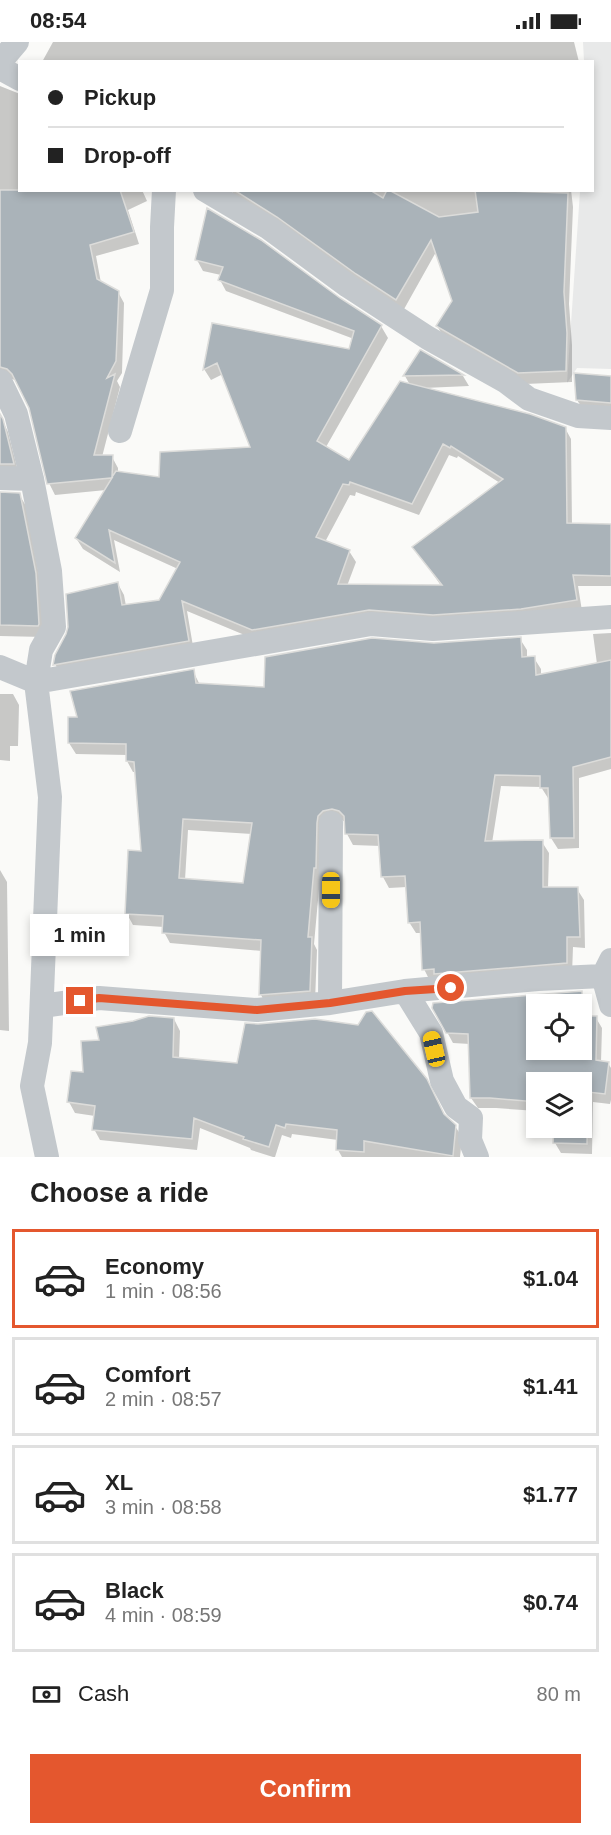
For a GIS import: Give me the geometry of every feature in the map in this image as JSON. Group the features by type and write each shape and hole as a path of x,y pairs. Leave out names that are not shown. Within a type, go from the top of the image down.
{"street":[{"path":"0,62 17,42"},
{"path":"0,68 18,78"},
{"path":"120,431 162,290 164,192"},
{"path":"208,192 269,228 348,286 428,338 506,381 529,399 578,416 611,418"},
{"path":"0,381 16,414 32,479 50,571 54,627 41,650 36,682 50,797 40,1043 32,1086 47,1157"},
{"path":"0,478 32,479"},
{"path":"0,668 36,682 371,624 433,628 611,617"},
{"path":"330,1003 331,823"},
{"path":"42,1006 99,998 257,1010 330,1003 405,991 538,979 607,968 611,1005"},
{"path":"405,991 430,1033 442,1082 456,1107 471,1118 470,1140 477,1157"}],"shaded area":[{"path":"583,42 611,42 611,369 577,368 567,383 580,192 594,192 594,60 584,60"}],"building":[{"path":"0,190 121,192 134,232 90,245 97,279 119,291 116,361 107,378 115,374 94,455 113,455 112,477 116,471 159,477 160,452 250,447 217,363 203,370 212,323 349,349 354,331 218,280 223,267 195,260 207,208 261,240 340,298 382,325 317,441 349,460 400,381 530,414 566,427 567,523 611,524 611,576 573,575 577,600 521,609 433,615 369,610 252,630 182,601 189,641 53,665 55,655 68,627 66,594 118,582 122,605 159,600 180,562 109,530 115,563 75,538 112,478 47,484 29,408 12,374 0,367","holes":["443,444 450,448 451,446 503,479 412,547 442,585 338,584 350,550 316,537 343,484 349,485 350,482 412,504"]},
{"path":"237,192 373,192 383,198 386,192 393,192 439,217 478,212 475,192 568,193 564,292 567,333 566,371 518,373 436,326 452,301 431,240 396,300"},
{"path":"421,350 464,375 403,376"},
{"path":"574,373 611,376 611,403 576,400"},
{"path":"0,414 3,419 14,464 0,464"},
{"path":"0,492 20,493 36,573 38,626 0,625"},
{"path":"521,637 522,657 535,656 536,675 611,660 611,757 573,767 574,838 550,838 548,788 540,788 540,776 495,775 485,841 543,840 543,887 578,887 580,937 567,937 567,963 434,974 434,969 422,970 420,922 408,923 405,876 381,877 378,835 345,834 344,816 332,809 323,811 318,816 317,823 316,868 314,868 308,937 312,937 310,991 259,995 261,940 162,933 163,916 125,914 128,850 141,851 134,762 126,761 126,744 68,743 68,717 77,717 70,691 194,669 196,683 264,687 265,657 372,638 434,643","holes":["183,819 252,823 243,883 179,878"]},
{"path":"582,991 582,994 545,994"},
{"path":"526,996 526,1060 592,1060 592,1016 597,1016 596,1060 609,1062 605,1094 592,1092 592,1072 526,1072 526,1101 470,1098 468,1034 446,1033 432,1008 433,1003"},
{"path":"372,1011 427,1079 444,1114 456,1125 453,1156 364,1141 364,1152 336,1150 337,1130 286,1124 285,1128 276,1125 269,1147 243,1139 244,1137 194,1118 192,1139 92,1130 95,1106 67,1102 71,1071 83,1072 81,1041 99,1040 96,1027 149,1016 174,1018 173,1057 237,1063 245,1023 315,1019 358,1025 366,1012"},
{"path":"553,1138 587,1138 587,1144 553,1143"}],"route":[{"path":"80,1001 99,998 257,1010 330,1003 405,991 451,988"}]}
